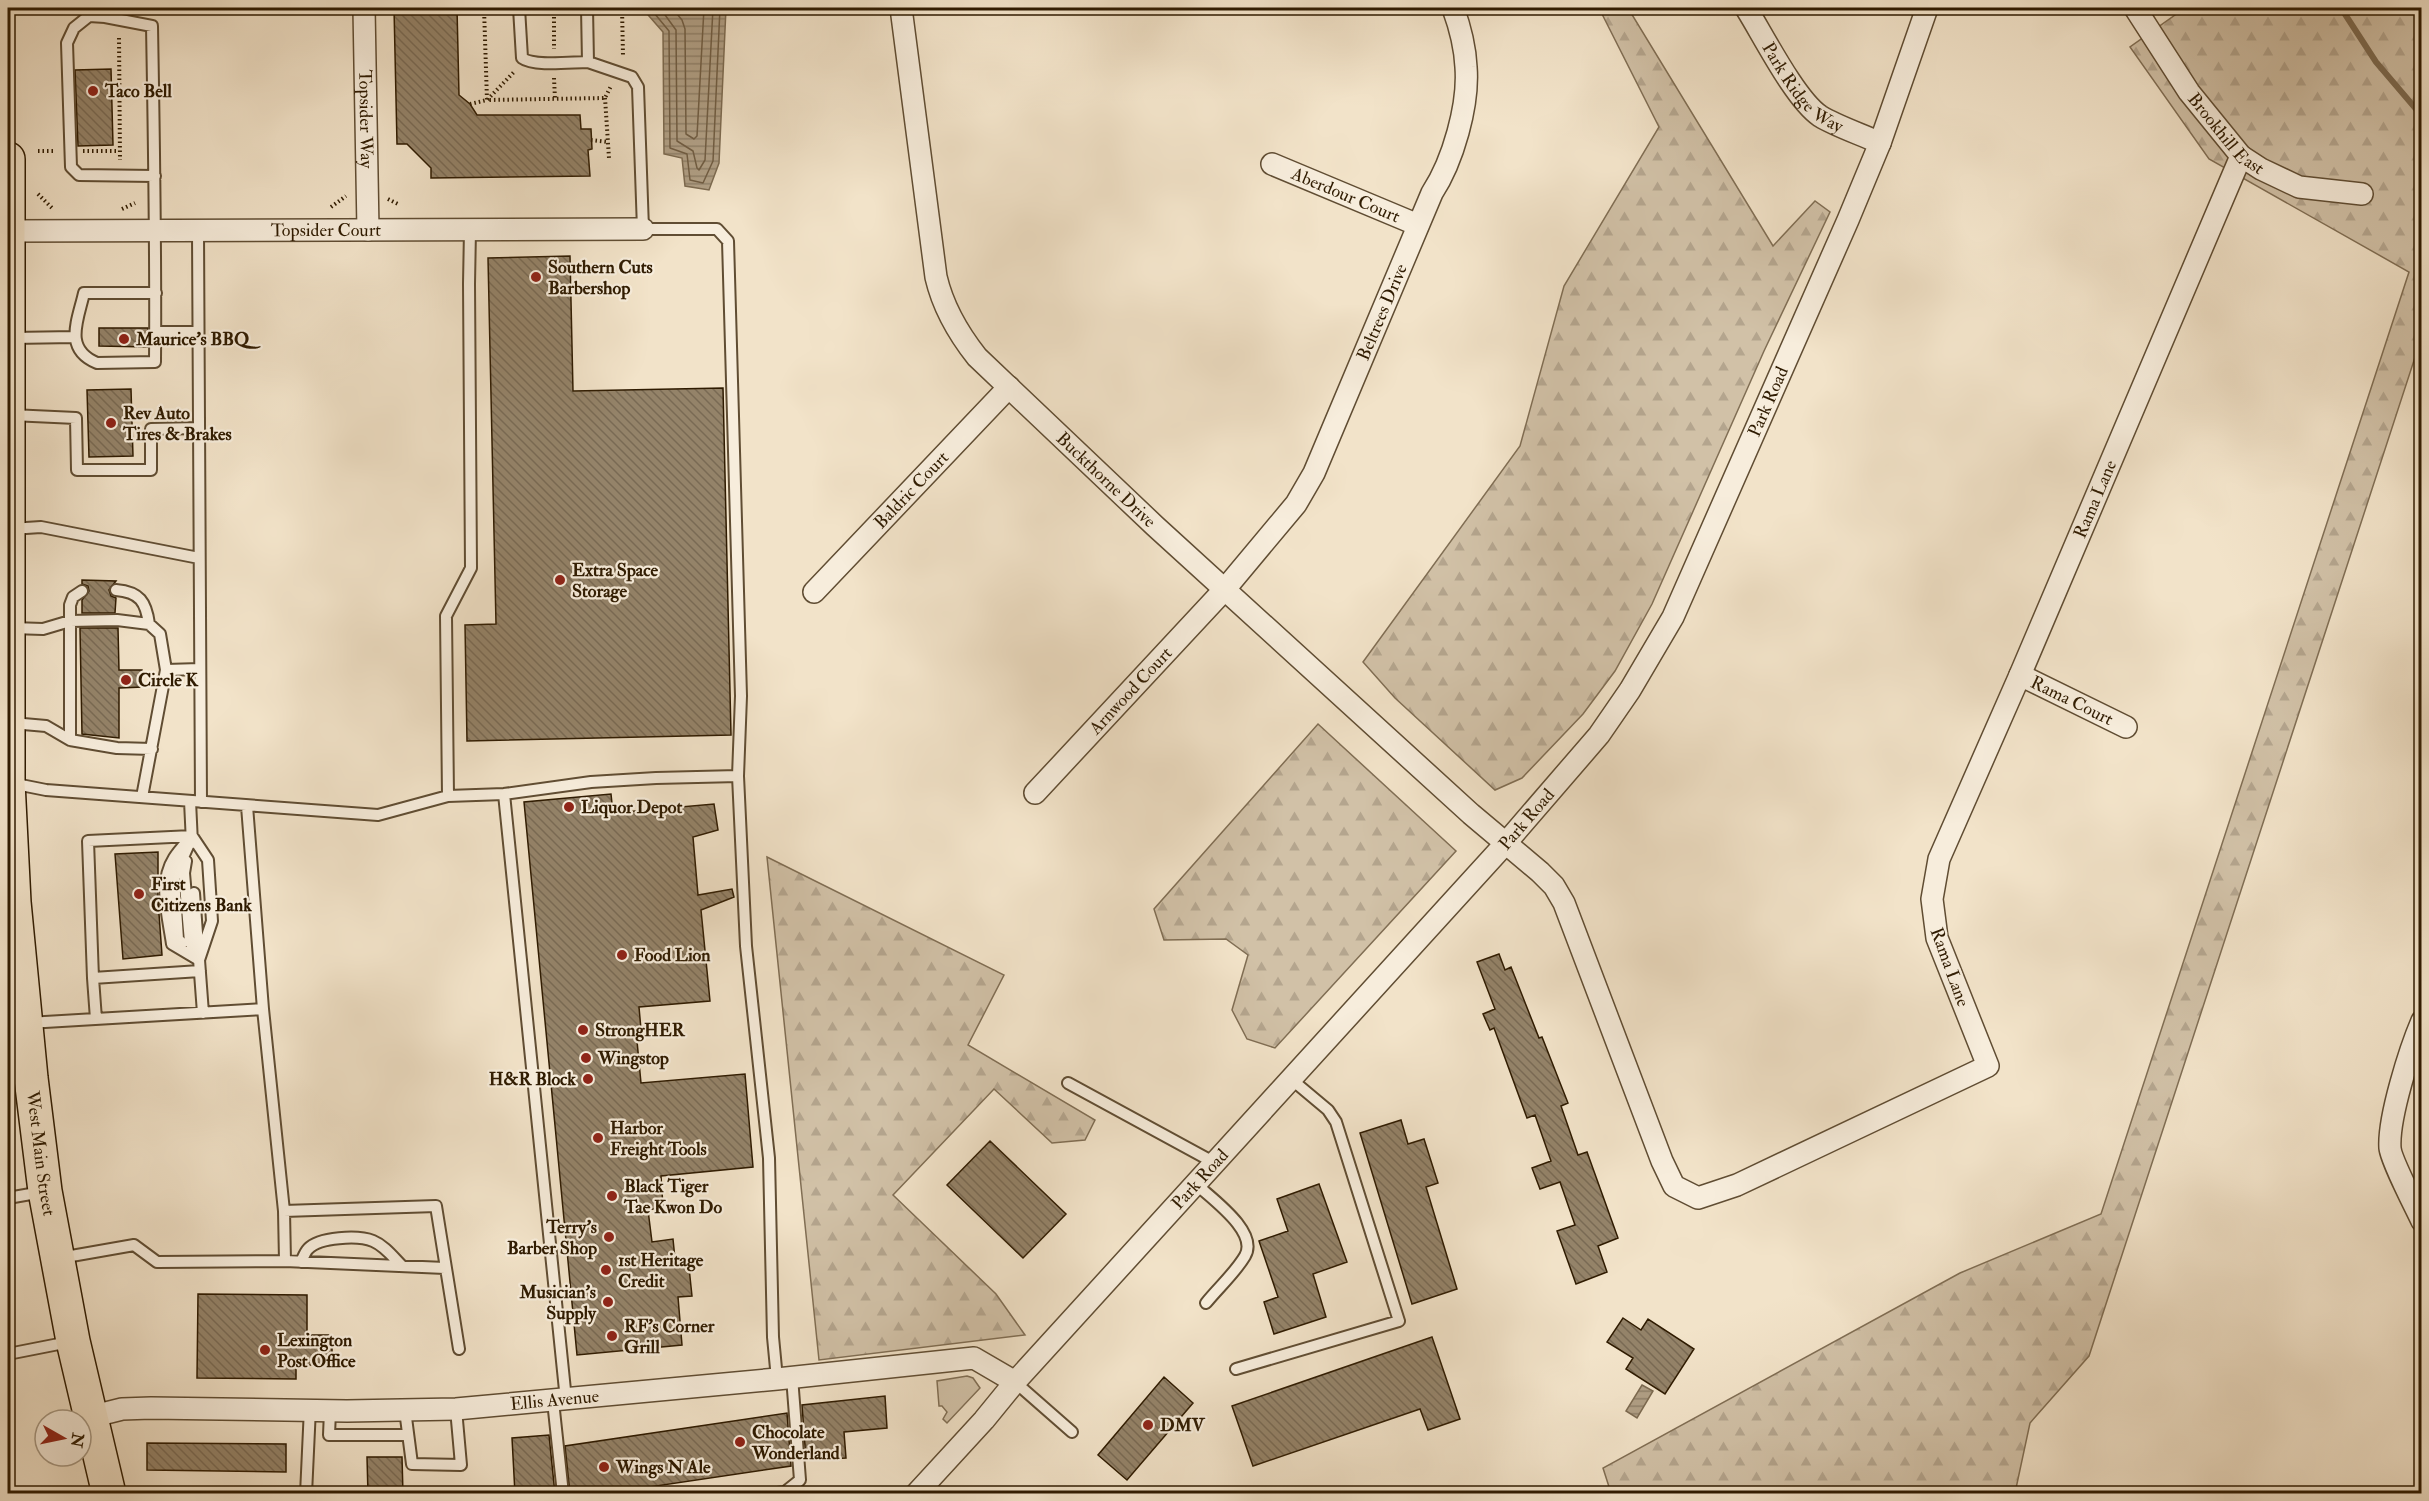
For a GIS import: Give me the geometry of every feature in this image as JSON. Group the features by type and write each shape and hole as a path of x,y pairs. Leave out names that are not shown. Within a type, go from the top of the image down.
{"main road":[{"name":"West Main Street","path":"8,159 8,782 14,902 16,1021 56,1258 88,1408"},
{"name":"West Main Street","path":"93,1428 109,1494"}],"street":[{"name":"Topsider Way","path":"364,8 368,230"},
{"name":"Buckthorne Drive","path":"901,8 936,277 941,297 963,339 977,357 1155,526 1505,844"},
{"name":"Beltrees Drive","path":"1225,589 1296,504 1314,473 1418,225 1432,193 1443,176 1464,103 1467,68 1462,34 1453,8"},
{"name":"Park Ridge Way","path":"1746,8 1794,88 1806,102 1820,115 1880,143"},
{"name":"Park Road","path":"916,1494 984,1420 1015,1382 1505,844 1599,735 1673,617 1880,143 1927,8"},
{"name":"Brookhill East","path":"2135,8 2189,92 2241,156 2261,169 2299,187 2362,194"},
{"name":"Rama Lane","path":"1505,844 1547,879 1564,903 1662,1161 1674,1186 1698,1198 1737,1185 1988,1066 1936,938 1932,899 1939,859 2241,156"},
{"name":"Aberdour Court","path":"1272,164 1418,225"},
{"name":"Topsider Court","path":"8,231 643,229"},
{"name":"Baldric Court","path":"814,592 1009,387"},
{"name":"Arnwood Court","path":"1035,793 1225,589"},
{"name":"Rama Court","path":"2020,675 2126,727"},
{"path":"2421,1021 2412,1044 2395,1112 2390,1149 2421,1221"},
{"name":"Ellis Avenue","path":"93,1415 122,1409 151,1408 456,1409 974,1358 1015,1382"}],"lane":[{"path":"519,8 520,49 524,59 536,62 588,62 632,77 638,87 643,229 717,229 728,241 741,696 738,776 746,946 769,1158 773,1337 784,1378 800,1480 785,1492 770,1494"},
{"path":"588,8 588,62"},
{"path":"155,176 97,177 79,175 71,167 68,54 70,34 81,21 89,16 105,16 152,26 155,176 156,232 156,293 156,332 155,362 97,363 89,359 77,347 75,337 84,293 156,293"},
{"path":"448,796 446,616 471,568 470,230"},
{"path":"192,870 200,669 198,232"},
{"path":"156,332 198,332"},
{"path":"9,338 75,337"},
{"path":"8,415 76,418 77,470 151,470 151,429 199,428"},
{"path":"8,529 41,527 200,558"},
{"path":"116,590 128,591 139,597 147,611 149,624"},
{"path":"70,740 70,606 73,597 82,591"},
{"path":"9,628 43,629 70,621 117,620 149,624 160,634 166,670 142,797"},
{"path":"166,670 200,669"},
{"path":"9,723 46,726 70,740 117,748 152,749"},
{"path":"8,782 46,790 378,815 448,796 504,794 591,782 738,776"},
{"path":"504,794 560,1400 563,1494"},
{"path":"247,806 263,1009 284,1211 285,1261"},
{"path":"96,1019 88,841 192,836"},
{"path":"192,836 184,873 190,942 200,960"},
{"path":"192,836 208,860 212,910 212,921 200,960"},
{"path":"192,836 174,857 165,879 166,906 172,944 200,960"},
{"path":"194,893 203,1012"},
{"path":"93,978 200,971"},
{"path":"16,1021 96,1019 263,1009"},
{"path":"1236,1369 1399,1321 1336,1122 1328,1110 1291,1079"},
{"path":"1068,1083 1215,1163"},
{"path":"1196,1184 1239,1225 1248,1239 1246,1255 1206,1303"},
{"path":"8,1198 45,1191"},
{"path":"284,1211 436,1206 459,1349"},
{"path":"301,1262 308,1249 320,1241 351,1239 370,1240 383,1247 402,1266"},
{"path":"56,1258 134,1245 156,1262 285,1261 445,1268"},
{"path":"8,1354 73,1341"},
{"path":"1015,1382 1072,1432"},
{"path":"405,1410 412,1464 461,1464 456,1409"},
{"path":"316,1410 329,1435 407,1435"},
{"path":"306,1494 316,1410"}],"path":[{"path":"483,8 487,100"},
{"path":"554,8 554,54"},
{"path":"622,8 622,56"},
{"path":"119,38 120,161"},
{"path":"487,100 515,71"},
{"path":"554,77 555,99"},
{"path":"609,158 605,98 612,83"},
{"path":"470,104 487,100 605,98"},
{"path":"112,112 119,112"},
{"path":"591,140 608,142"}],"green space":[{"path":"1599,8 1628,8 1773,246 1815,201 1830,212 1764,351 1652,604 1615,671 1583,714 1522,778 1495,790 1395,698 1363,662 1520,446 1564,286 1659,127"},
{"path":"2185,8 2421,8 2421,339 2089,1356 2030,1423 2015,1493 1611,1493 1603,1468 1960,1273 2101,1214 2409,272 2209,159 2130,47"},
{"path":"1318,724 1456,851 1275,1048 1247,1039 1232,1010 1248,955 1226,939 1164,940 1154,909"},
{"path":"767,857 1004,975 968,1045 1095,1120 1085,1140 1052,1143 994,1089 893,1195 996,1294 1025,1335 819,1360"},
{"path":"967,1376 973,1378 980,1388 947,1423 943,1419 947,1412 939,1406 937,1381"}],"water":[{"path":"642,8 726,8 719,163 709,190 685,186 682,158 664,154 663,32"},
{"path":"1642,1385 1653,1391 1637,1418 1626,1411"}],"building":[{"path":"394,8 457,8 459,95 470,104 477,115 580,115 581,129 591,129 592,149 588,150 590,176 431,178 431,168 407,144 397,144"},
{"name":"Taco Bell","path":"111,69 113,145 78,146 75,70"},
{"path":"570,256 573,391 723,388 731,735 467,741 465,625 496,624 488,258"},
{"path":"99,328 148,328 148,347 99,346"},
{"path":"131,389 133,456 89,457 87,390"},
{"path":"82,580 116,581 109,590 111,596 116,598 115,613 82,613 82,600 89,591 88,586 82,584"},
{"path":"80,628 118,628 119,670 142,670 143,687 119,688 119,738 82,734"},
{"path":"611,794 613,813 714,804 718,830 693,837 698,895 732,889 734,897 701,910 710,1001 639,1007 642,1041 637,1041 641,1083 745,1074 753,1167 661,1176 663,1207 648,1210 652,1242 673,1239 675,1259 688,1258 692,1296 678,1297 682,1345 577,1355 524,802"},
{"name":"First Citizens Bank","path":"158,852 158,900 162,955 123,959 115,854"},
{"path":"1499,954 1505,970 1511,967 1539,1038 1542,1037 1568,1103 1561,1106 1578,1155 1587,1152 1618,1238 1598,1246 1607,1272 1576,1284 1557,1231 1575,1225 1560,1182 1540,1189 1532,1168 1551,1161 1535,1115 1527,1118 1494,1028 1490,1030 1483,1014 1495,1009 1477,962"},
{"path":"1401,1120 1408,1144 1424,1139 1438,1183 1426,1187 1457,1289 1412,1304 1360,1133"},
{"path":"990,1141 1066,1214 1023,1258 947,1185"},
{"path":"1319,1184 1347,1262 1313,1274 1326,1317 1274,1334 1264,1302 1278,1297 1259,1241 1288,1231 1277,1199"},
{"name":"Lexington Post Office","path":"198,1294 307,1295 307,1335 332,1335 332,1365 296,1365 296,1379 197,1378"},
{"path":"1623,1318 1641,1330 1648,1319 1694,1349 1665,1394 1626,1369 1633,1358 1607,1342"},
{"path":"1432,1337 1460,1419 1428,1430 1420,1409 1253,1466 1232,1406"},
{"path":"1164,1377 1193,1403 1127,1480 1098,1455"},
{"path":"885,1396 887,1428 844,1432 846,1458 806,1460 802,1405"},
{"path":"787,1413 791,1466 642,1488 643,1492 632,1494 570,1494 565,1446"},
{"path":"549,1435 555,1494 515,1494 512,1438"},
{"path":"147,1443 286,1444 286,1472 147,1470"},
{"path":"367,1457 402,1457 403,1494 368,1494"}],"waterway":[{"path":"2341,8 2376,62 2422,116"}],"place":[{"name":"Taco Bell","path":"93,91"},
{"name":"Southern Cuts Barbershop","path":"536,277"},
{"name":"Maurice's BBQ","path":"124,339"},
{"name":"Rev Auto Tires & Brakes","path":"111,423"},
{"name":"Extra Space Storage","path":"560,580"},
{"name":"Circle K","path":"126,680"},
{"name":"Liquor Depot","path":"569,807"},
{"name":"First Citizens Bank","path":"139,894"},
{"name":"Food Lion","path":"622,955"},
{"name":"StrongHER","path":"583,1030"},
{"name":"Wingstop","path":"586,1058"},
{"name":"H&R Block","path":"588,1079"},
{"name":"Harbor Freight Tools","path":"598,1138"},
{"name":"Black Tiger Tae Kwon Do","path":"612,1196"},
{"name":"Terry's Barber Shop","path":"609,1237"},
{"name":"1st Heritage Credit","path":"606,1270"},
{"name":"Musician's Supply","path":"608,1302"},
{"name":"RF's Corner Grill","path":"612,1336"},
{"name":"Lexington Post Office","path":"265,1350"},
{"name":"DMV","path":"1148,1425"},
{"name":"Chocolate Wonderland","path":"740,1442"},
{"name":"Wings N Ale","path":"604,1467"}]}
